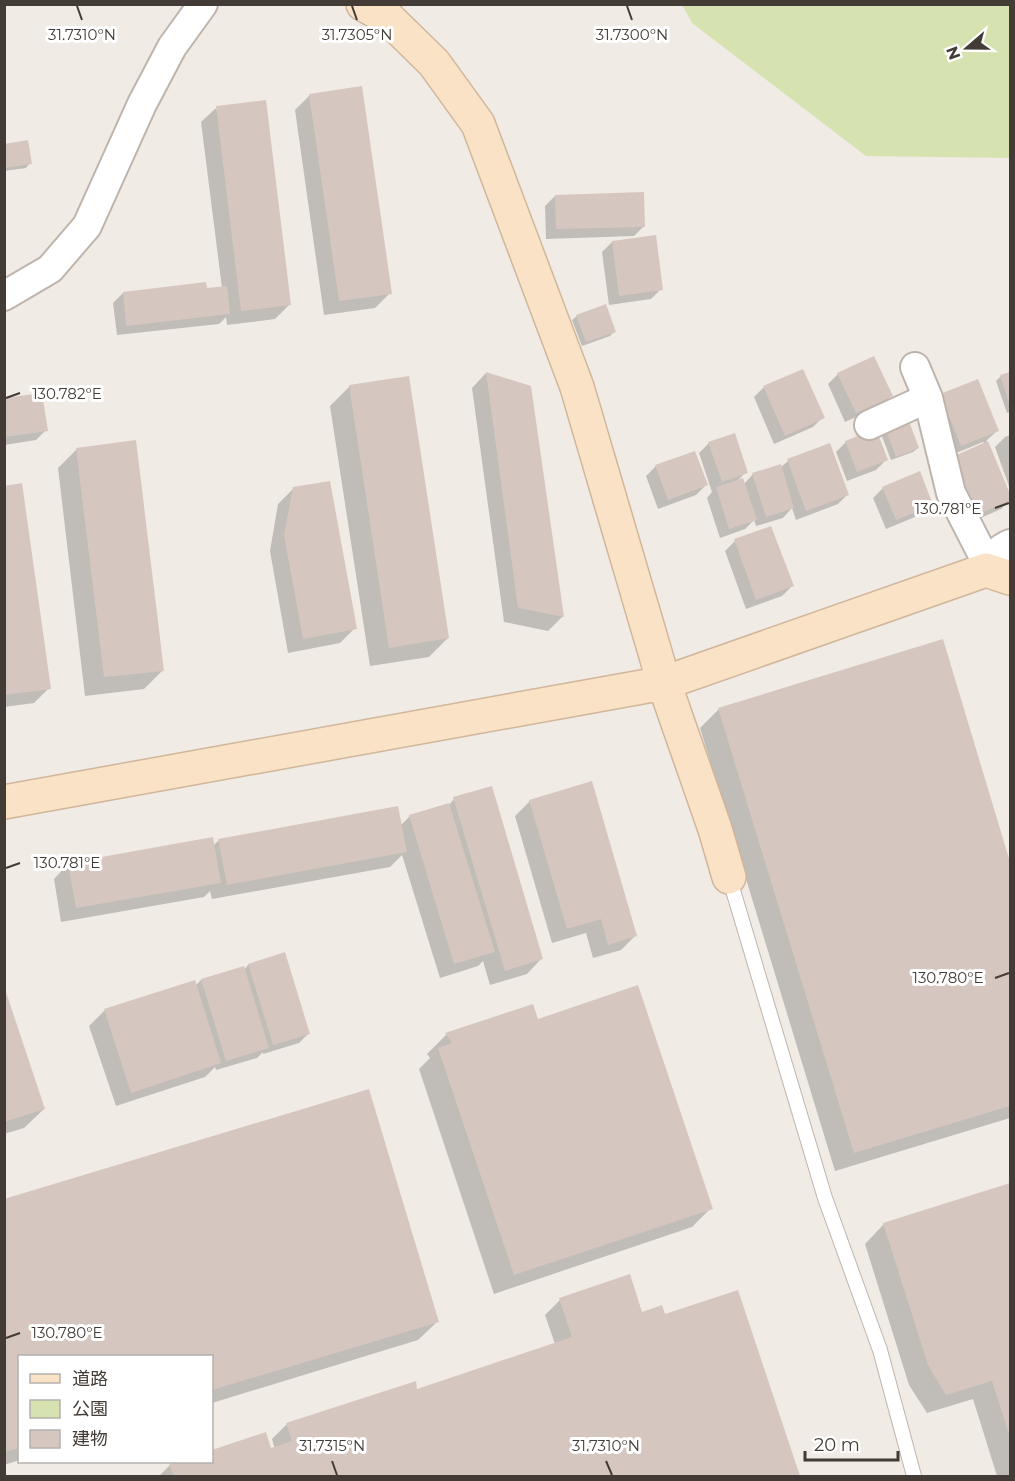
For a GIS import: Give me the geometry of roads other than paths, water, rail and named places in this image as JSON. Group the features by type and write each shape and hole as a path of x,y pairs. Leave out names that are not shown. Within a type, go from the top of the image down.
{"street":[{"path":"4,296 50,269 87,226 147,94 172,47 203,4"},
{"path":"363,4 387,18 434,63 478,124 577,387 664,683 729,877"},
{"path":"915,367 928,398 951,493 994,570"},
{"path":"869,426 928,398"},
{"path":"4,802 664,683 994,570 1003,547 1011,544"}],"lane":[{"path":"729,877 825,1198 880,1350 914,1476"}]}
